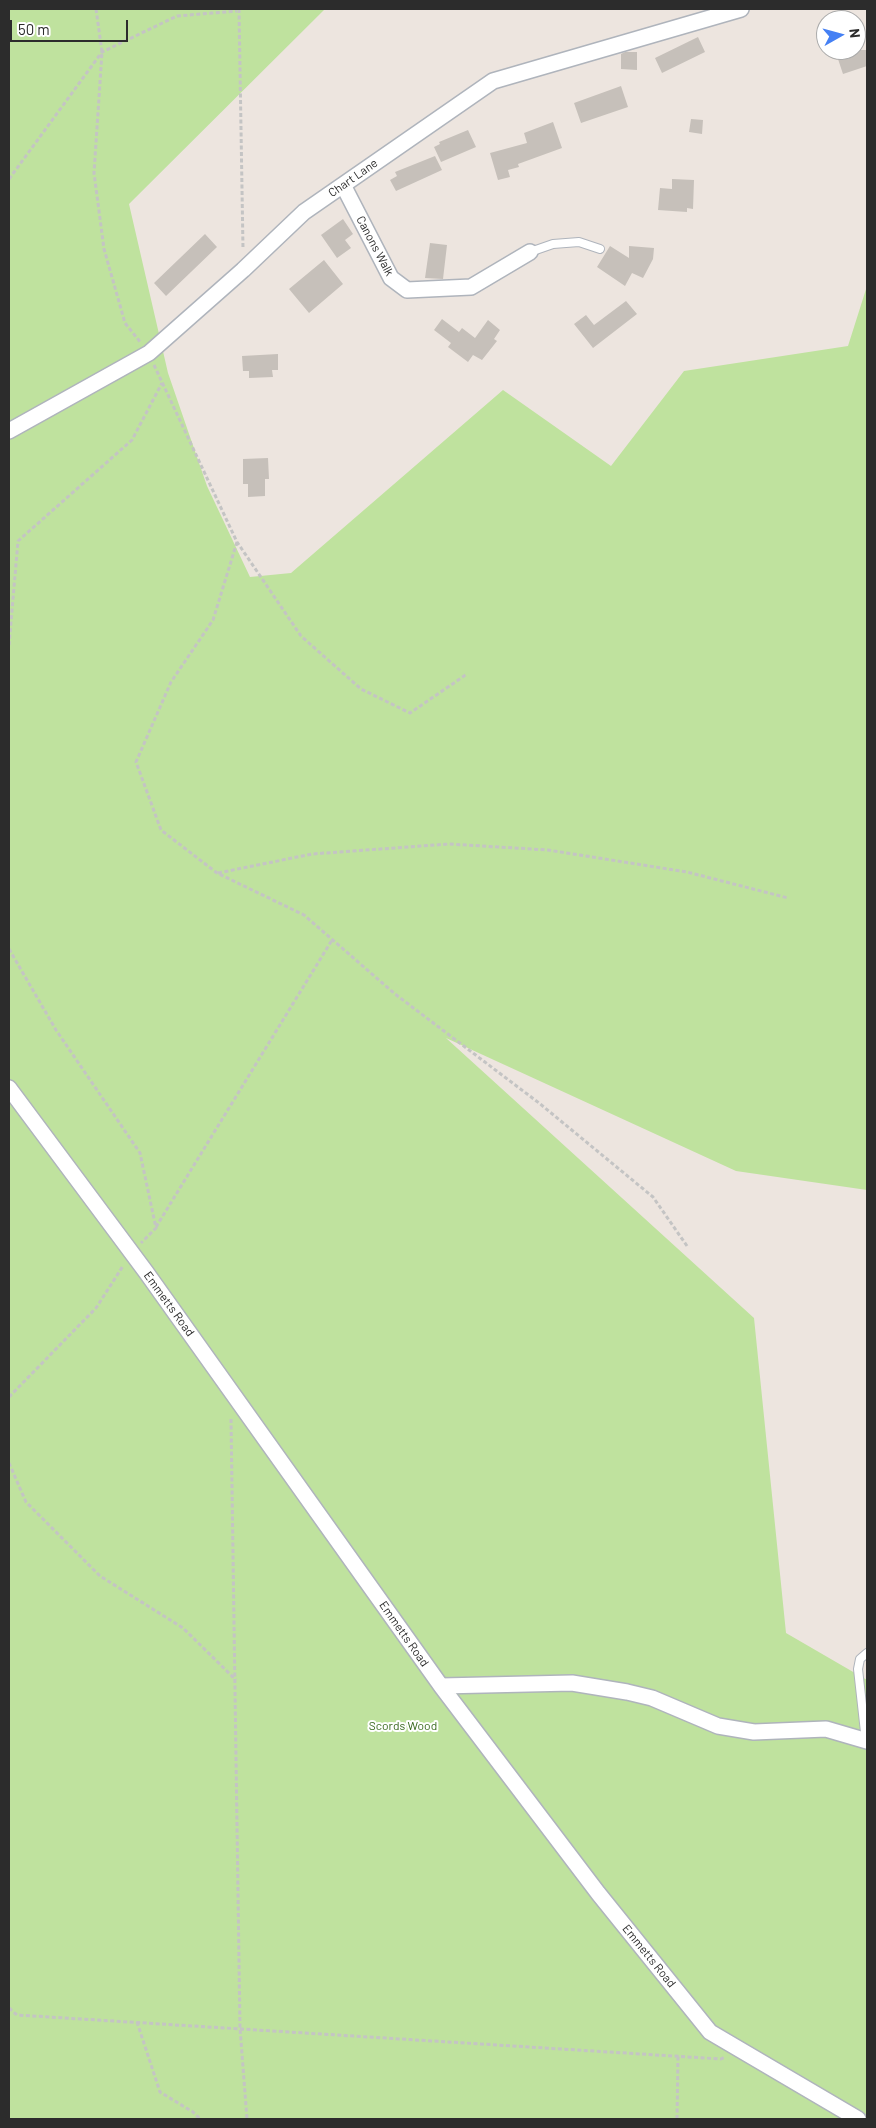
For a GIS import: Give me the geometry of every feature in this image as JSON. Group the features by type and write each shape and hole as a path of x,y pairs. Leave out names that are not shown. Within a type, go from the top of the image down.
{"street":[{"name":"Chart Lane","path":"9,431 149,353 243,270 304,212 493,81 741,9"},
{"name":"Canons Walk","path":"343,185 391,278 407,290 470,287 530,252"},
{"name":"Emmetts Road","path":"9,1088 132,1253 442,1686 598,1893 710,2032 858,2119"},
{"path":"442,1686 572,1683 652,1698 718,1726 754,1732 826,1728 867,1741"}],"lane":[{"path":"530,252 553,244 579,242 600,249"},
{"path":"867,1653 860,1659 858,1669 867,1741"}],"path":[{"path":"96,9 102,52 94,173 104,249 125,323 149,353"},
{"path":"9,178 102,52 178,16 238,10 243,270"},
{"path":"9,645 18,541 132,440 162,383 237,542 301,636 361,689 410,713 467,674"},
{"path":"237,542 213,620 171,682 136,762 161,830 217,873 304,915 395,994 538,1103 653,1197 687,1246"},
{"path":"217,873 312,854 449,844 548,850 687,872 788,898"},
{"path":"9,1396 96,1308 132,1253 156,1228 332,940"},
{"path":"9,949 56,1030 140,1153 156,1228"},
{"path":"231,1417 240,2028 248,2119"},
{"path":"9,1463 26,1502 100,1576 183,1628 236,1680"},
{"path":"9,2008 17,2015 721,2059 743,2051"},
{"path":"137,2022 160,2092 194,2112 200,2119"},
{"path":"677,2119 678,2056"}],"green space":[{"name":"Scords Wood","path":"9,9 325,9 129,204 168,373 207,486 250,577 291,573 503,390 611,466 684,371 848,346 867,286 867,1190 736,1171 446,1038 754,1318 786,1633 867,1680 867,2119 9,2119"}],"building":[{"path":"698,37 705,52 662,73 655,58"},
{"path":"867,50 867,66 843,74 838,60 866,60"},
{"path":"637,52 637,70 621,69 621,54"},
{"path":"621,86 628,107 581,123 574,103"},
{"path":"691,119 703,120 702,134 689,132"},
{"path":"553,122 562,148 518,164 519,167 508,170 510,177 498,180 490,153 527,143 524,133"},
{"path":"468,130 476,147 441,162 434,147 440,144 439,142"},
{"path":"435,156 442,170 396,191 390,180 397,176 395,172"},
{"path":"672,179 694,180 693,209 687,208 687,212 658,210 660,188 672,189"},
{"path":"343,219 353,234 345,240 351,248 337,258 321,235"},
{"path":"205,234 217,247 166,296 154,283"},
{"path":"430,243 447,245 443,279 425,278"},
{"path":"610,246 629,258 629,246 654,248 653,259 643,278 632,273 625,286 597,267"},
{"path":"324,260 343,284 309,313 289,289"},
{"path":"626,301 637,314 593,348 574,324 586,315 594,325"},
{"path":"442,319 459,332 462,328 475,338 488,320 500,330 494,339 497,341 482,360 473,355 468,362 448,347 451,343 434,330"},
{"path":"278,354 278,370 272,370 273,377 249,378 249,371 243,371 242,356"},
{"path":"268,458 269,479 265,479 265,496 248,497 248,484 243,484 243,459"}]}
